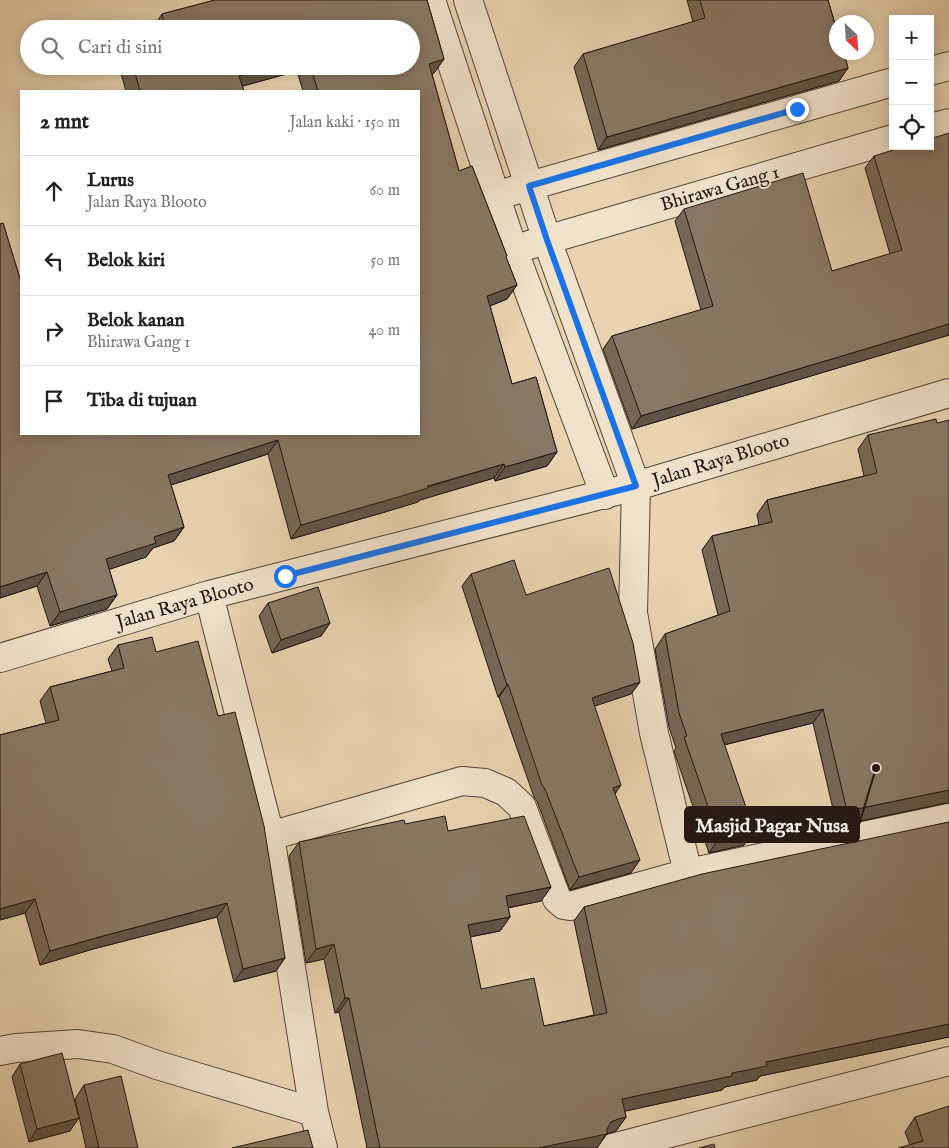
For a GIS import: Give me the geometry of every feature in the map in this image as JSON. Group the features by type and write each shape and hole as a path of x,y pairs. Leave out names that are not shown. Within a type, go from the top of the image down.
{"street":[{"path":"431,0 513,249 605,495"},
{"path":"468,0 547,240 636,486 633,613 654,733 688,873"},
{"path":"934,70 949,66"},
{"path":"495,196 889,83"},
{"path":"934,127 949,122"},
{"name":"Bhirawa Gang 1","path":"513,249 889,140"},
{"name":"Jalan Raya Blooto","path":"0,658 210,595 605,495 949,393"},
{"path":"210,595 270,836 314,1112 323,1148"},
{"path":"270,836 462,781 485,783 506,792 522,808 557,899 564,905 570,906 688,873 949,818"},
{"path":"0,1051 16,1048 78,1044 113,1049 157,1065 314,1112"},
{"path":"612,1148 949,1061"}],"building":[{"path":"215,0 427,0 444,59 429,64 459,171 472,166 517,285 487,296 512,384 536,377 557,452 505,467 504,464 301,525 278,440 168,475 184,527 154,537 156,543 106,559 117,595 60,612 47,572 0,587 0,224 3,223 20,279 20,435 420,435 420,90 318,90 313,75 420,75 420,20 164,20 162,14"},
{"path":"700,0 828,0 832,15 829,15 829,60 846,60 848,68 607,137 583,54 705,18"},
{"path":"136,75 242,75 239,76 244,90 140,90"},
{"path":"949,133 949,324 641,416 612,336 713,306 684,209 803,173 832,271 902,250 874,156 893,150 934,150 934,138"},
{"path":"936,419 937,423 949,420 949,790 847,811 823,709 721,734 754,831 719,838 684,737 687,736 679,713 665,634 730,611 712,536 772,522 767,500 877,473 868,435"},
{"path":"514,560 526,595 609,568 633,643 640,682 592,698 621,785 613,788 640,860 579,877 542,785 471,574"},
{"path":"318,587 330,623 281,640 268,603"},
{"path":"152,637 156,652 198,641 218,716 235,712 264,826 285,958 243,969 227,903 50,951 35,899 0,909 0,735 59,720 50,687 124,668 118,645"},
{"path":"445,816 448,831 524,816 551,887 506,896 510,917 468,925 481,989 534,978 544,1026 607,1013 584,907 702,874 949,822 949,1024 766,1062 767,1066 732,1073 732,1076 622,1099 626,1117 611,1122 607,1129 607,1134 538,1148 380,1148 349,998 345,998 334,944 316,949 299,842 404,820 405,824"},
{"path":"62,1053 79,1118 37,1129 20,1064"},
{"path":"121,1076 138,1148 99,1148 84,1085"},
{"path":"949,1106 949,1148 898,1148 923,1141 915,1117"},
{"path":"308,1130 313,1148 232,1148"},
{"path":"714,1144 715,1148 699,1148"}],"place":[{"name":"Masjid Pagar Nusa","path":"876,768"}],"route":[{"path":"285,576 636,486 529,186 797,109"}]}
